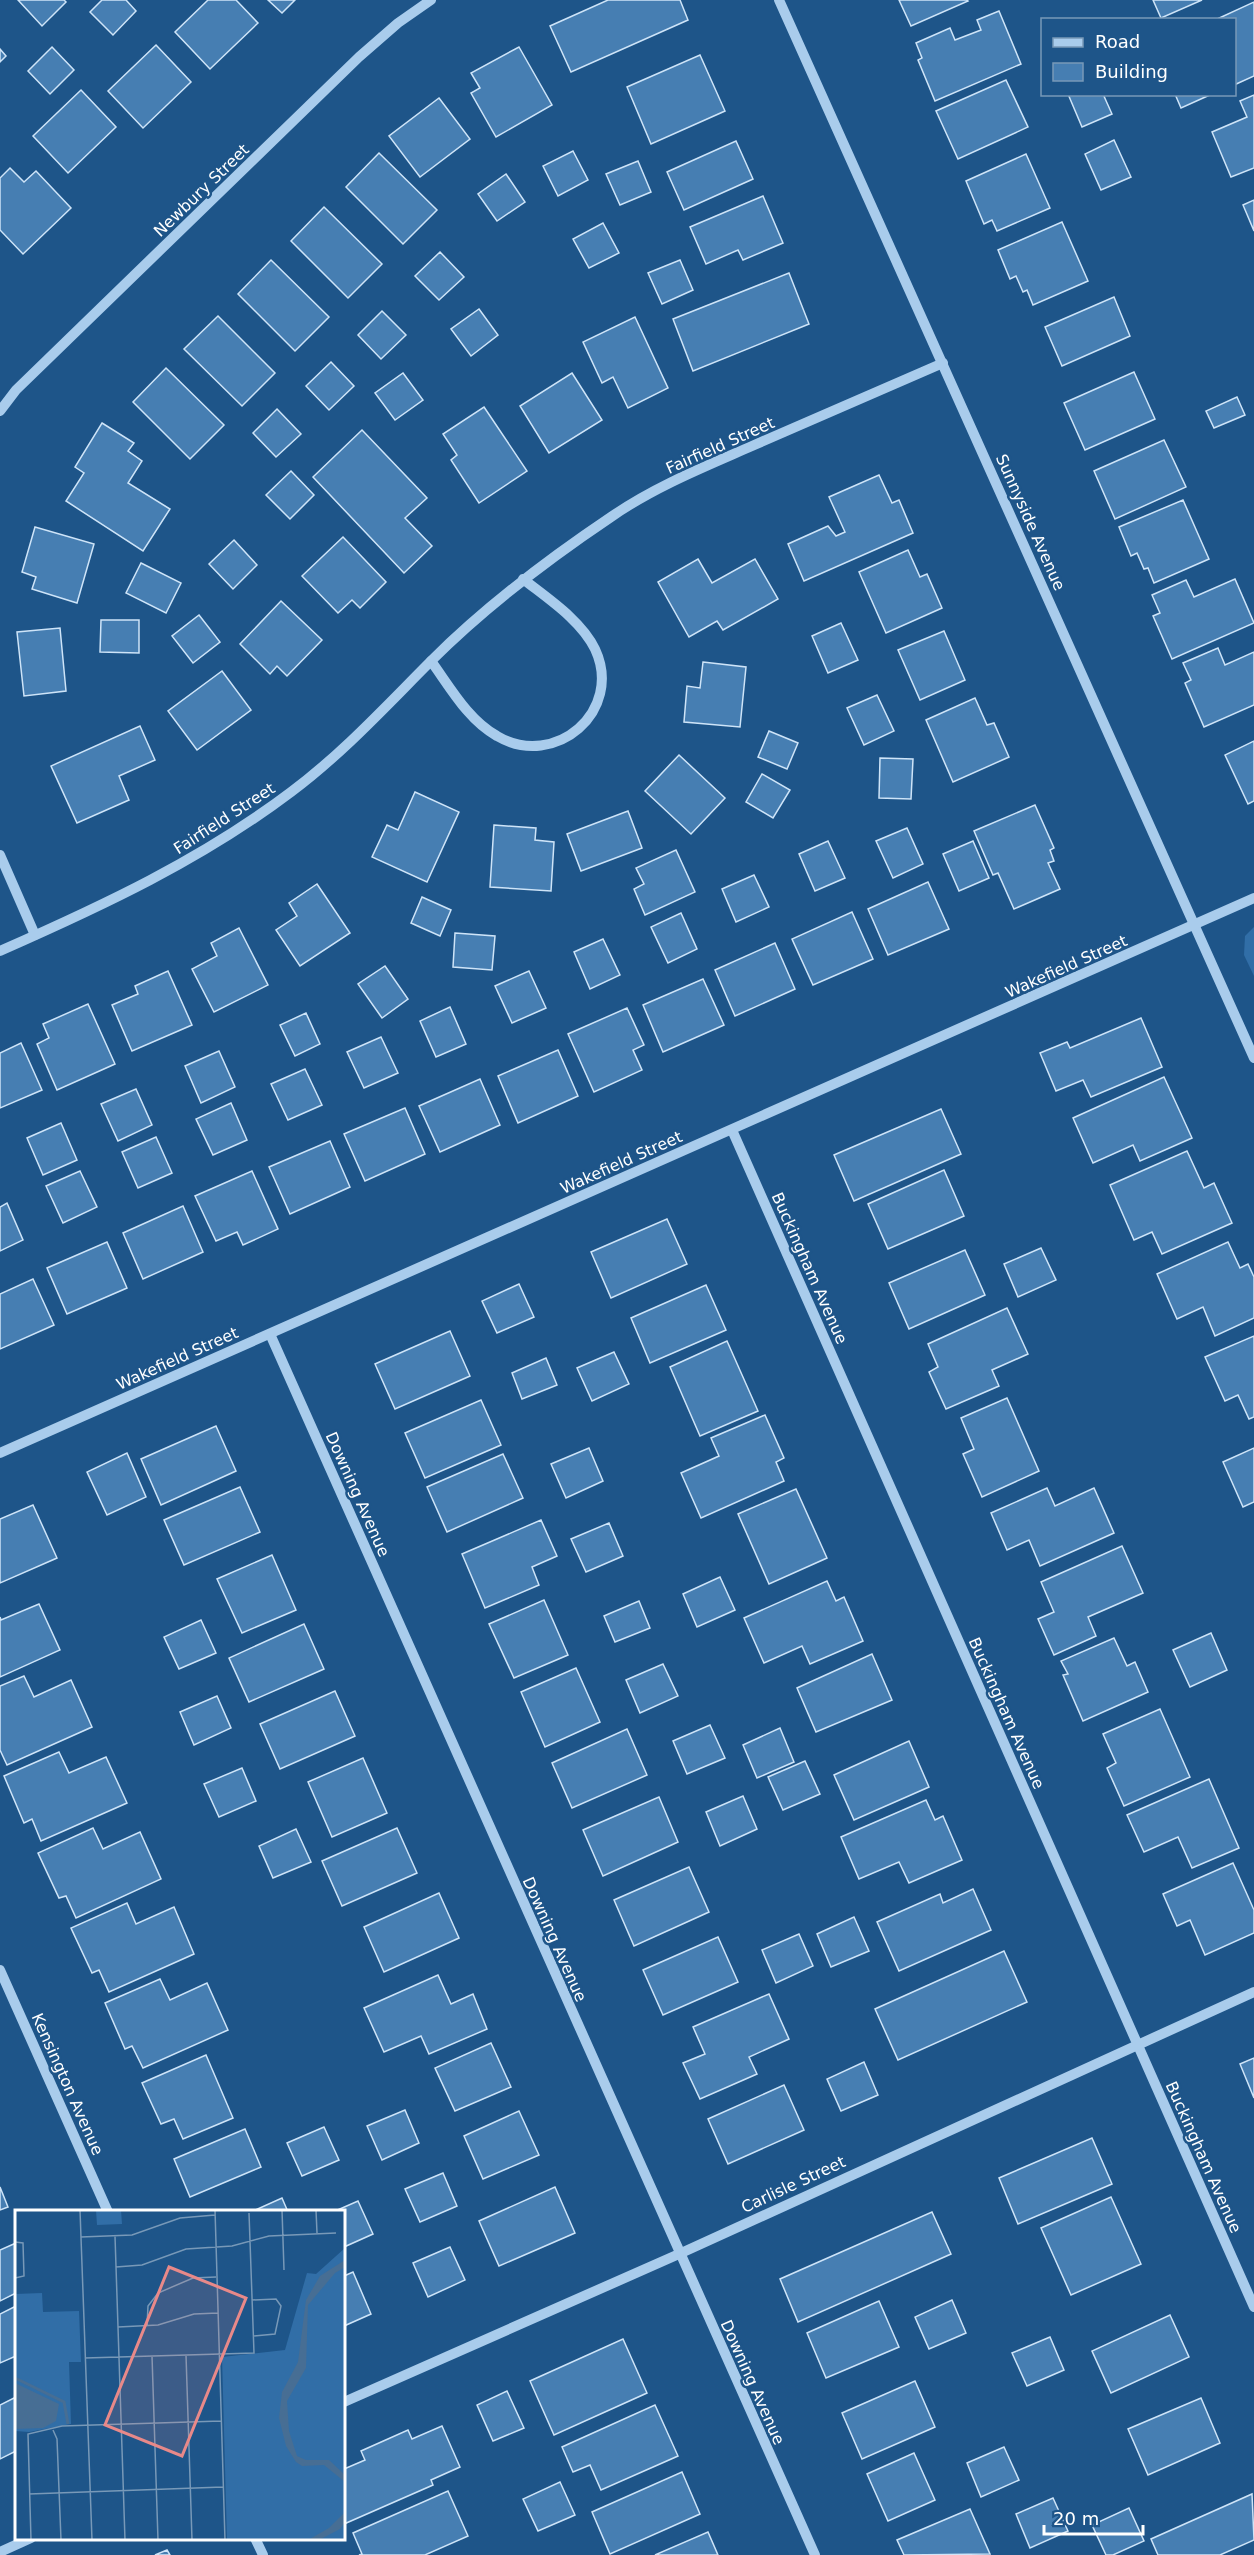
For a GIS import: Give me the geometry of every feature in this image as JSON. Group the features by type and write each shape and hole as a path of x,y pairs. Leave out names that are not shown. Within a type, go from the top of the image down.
{"street":[{"name":"Newbury Street","path":"0,411 16,390 359,57 398,23 431,0"},
{"name":"Sunnyside Avenue","path":"778,0 1196,924 1254,1058"},
{"name":"Fairfield Street","path":"0,951 131,892 178,866 284,797 394,701 431,661 523,579 614,514 671,482 943,363"},
{"path":"431,661 459,701 477,720 496,736 523,747 544,746 567,737 587,723 599,696 603,673 594,647 554,604 523,579"},
{"path":"0,855 35,936"},
{"name":"Wakefield Street","path":"0,1453 1254,898"},
{"name":"Buckingham Avenue","path":"732,1130 1254,2307"},
{"name":"Downing Avenue","path":"270,1334 815,2555"},
{"name":"Kensington Avenue","path":"0,1970 108,2210"},
{"name":"Carlisle Street","path":"345,2402 679,2254 1254,1992"},
{"path":"0,2552 27,2540"},
{"path":"256,2540 263,2555"}],"shaded area":[{"path":"1254,927 1254,976 1244,955 1245,936"}],"building":[{"path":"18,0 64,0 66,2 42,26"},
{"path":"102,0 126,0 136,11 113,35 90,12"},
{"path":"208,0 236,0 258,23 210,69 175,32"},
{"path":"268,0 295,0 282,13"},
{"path":"608,0 680,0 688,20 571,72 550,26"},
{"path":"899,0 967,0 968,1 911,26"},
{"path":"1153,0 1202,0 1161,18"},
{"path":"1254,2 1254,76 1236,84 1236,18 1219,18"},
{"path":"999,11 1021,64 935,101 918,60 922,58 916,43 950,28 955,40 981,30 977,20"},
{"path":"156,45 191,82 143,128 108,91"},
{"path":"52,47 74,70 50,94 28,71"},
{"path":"519,47 552,105 496,137 471,93 480,88 471,73"},
{"path":"0,49 6,56 0,62"},
{"path":"700,55 725,111 651,144 627,87"},
{"path":"1006,80 1028,127 958,159 936,111"},
{"path":"81,90 116,127 68,173 33,136"},
{"path":"1254,95 1254,168 1231,177 1212,132 1247,117 1240,101"},
{"path":"1069,96 1104,96 1112,114 1082,127"},
{"path":"1176,96 1208,96 1181,108"},
{"path":"439,98 470,139 420,177 389,136"},
{"path":"1114,140 1131,177 1101,190 1085,154"},
{"path":"736,141 753,179 684,210 667,172"},
{"path":"573,151 588,180 558,196 543,166"},
{"path":"379,153 437,210 403,244 346,187"},
{"path":"1026,154 1050,208 997,231 992,220 984,224 966,181"},
{"path":"638,161 651,192 620,205 606,174"},
{"path":"10,168 24,182 36,171 71,208 23,254 0,230 0,178"},
{"path":"506,174 525,202 497,221 478,194"},
{"path":"763,196 783,243 743,260 738,250 706,264 690,227"},
{"path":"1254,200 1254,231 1243,205"},
{"path":"324,207 382,264 348,298 291,241"},
{"path":"1062,222 1088,281 1033,305 1027,290 1023,292 1016,276 1010,279 998,250"},
{"path":"603,223 619,253 589,268 573,239"},
{"path":"440,252 464,277 439,300 415,276"},
{"path":"271,260 329,317 295,351 238,294"},
{"path":"680,260 693,290 662,304 648,273"},
{"path":"789,273 809,324 693,371 673,319"},
{"path":"1114,297 1130,336 1062,366 1045,327"},
{"path":"479,309 498,335 471,356 451,329"},
{"path":"382,311 406,335 381,359 358,335"},
{"path":"218,316 275,373 242,406 184,349"},
{"path":"635,317 668,388 628,408 613,377 602,383 583,342"},
{"path":"331,362 354,386 329,410 306,386"},
{"path":"166,368 224,425 190,459 133,402"},
{"path":"1134,372 1155,419 1085,450 1064,403"},
{"path":"403,373 423,400 395,420 375,393"},
{"path":"572,373 602,420 549,453 520,406"},
{"path":"1237,397 1245,415 1214,428 1206,411"},
{"path":"484,407 527,471 479,503 451,460 457,455 443,434"},
{"path":"277,409 301,434 276,457 253,433"},
{"path":"102,423 134,443 128,451 142,461 128,483 170,509 143,551 66,501 84,473 75,467"},
{"path":"362,430 427,498 405,518 432,546 404,573 313,477"},
{"path":"1164,440 1186,487 1115,519 1094,471"},
{"path":"291,471 314,495 290,519 266,495"},
{"path":"879,475 892,503 899,500 913,533 804,581 788,544 828,526 836,536 845,532 829,497"},
{"path":"1183,500 1209,559 1154,583 1148,568 1144,569 1137,553 1131,556 1119,527"},
{"path":"35,527 94,544 77,603 32,589 36,577 22,572"},
{"path":"343,537 386,582 360,608 352,600 338,613 302,576"},
{"path":"234,540 257,565 233,589 209,564"},
{"path":"908,550 920,577 927,574 942,608 886,633 859,572"},
{"path":"698,559 712,583 755,559 778,599 723,630 717,621 689,637 658,582"},
{"path":"141,563 181,583 166,613 126,593"},
{"path":"1235,579 1254,623 1172,659 1153,616 1160,613 1152,595 1186,580 1194,597"},
{"path":"281,601 322,640 287,676 277,666 270,674 240,644"},
{"path":"199,615 220,642 193,663 172,636"},
{"path":"101,620 139,620 139,653 100,652"},
{"path":"841,623 858,660 828,673 812,636"},
{"path":"60,628 66,691 24,696 17,632"},
{"path":"944,631 965,680 920,700 898,650"},
{"path":"1218,648 1225,665 1254,652 1254,705 1204,727 1185,683 1191,680 1183,663"},
{"path":"703,662 746,667 740,727 684,722 687,686 700,688"},
{"path":"222,671 251,710 197,750 168,711"},
{"path":"877,695 894,731 864,745 847,708"},
{"path":"975,698 987,725 994,723 1009,757 953,782 926,720"},
{"path":"140,726 155,760 119,776 129,800 77,823 51,766"},
{"path":"769,731 798,743 787,769 758,757"},
{"path":"1254,741 1254,801 1248,804 1225,755"},
{"path":"679,755 725,798 691,834 645,791"},
{"path":"880,758 913,759 911,799 879,798"},
{"path":"762,774 790,790 773,818 746,802"},
{"path":"415,792 459,812 427,882 372,857 387,825 398,830"},
{"path":"1035,805 1054,848 1050,850 1054,861 1048,863 1060,889 1014,909 998,873 993,875 974,831"},
{"path":"628,811 642,848 581,871 567,834"},
{"path":"494,825 536,828 535,840 554,842 551,891 490,887"},
{"path":"907,828 923,864 893,878 876,841"},
{"path":"828,841 845,878 815,891 799,854"},
{"path":"973,841 989,878 959,891 943,854"},
{"path":"676,850 695,892 645,915 634,889 644,884 636,868"},
{"path":"754,875 769,907 736,922 722,889"},
{"path":"928,882 949,929 888,955 868,909"},
{"path":"317,884 350,933 300,966 276,930 297,916 289,903"},
{"path":"422,897 451,910 440,936 411,923"},
{"path":"852,912 873,959 813,985 792,939"},
{"path":"681,913 697,949 668,963 651,927"},
{"path":"239,928 268,985 214,1012 192,969 217,956 211,943"},
{"path":"455,933 495,936 492,970 453,967"},
{"path":"603,939 620,975 590,989 574,952"},
{"path":"775,943 795,989 735,1016 715,970"},
{"path":"385,966 408,999 382,1018 358,984"},
{"path":"168,971 192,1025 132,1051 112,1005 138,994 135,986"},
{"path":"529,971 546,1008 512,1023 495,986"},
{"path":"703,979 724,1025 663,1052 643,1005"},
{"path":"88,1004 115,1064 57,1090 37,1044 49,1038 43,1024"},
{"path":"450,1007 466,1044 436,1057 420,1021"},
{"path":"627,1008 644,1045 633,1050 642,1070 594,1092 568,1034"},
{"path":"306,1013 320,1044 295,1056 280,1025"},
{"path":"1141,1018 1162,1067 1091,1097 1083,1080 1056,1091 1040,1053 1067,1042 1070,1048"},
{"path":"381,1037 398,1073 364,1088 347,1052"},
{"path":"21,1043 42,1090 0,1108 0,1053"},
{"path":"558,1050 578,1096 518,1123 498,1076"},
{"path":"219,1051 235,1087 201,1103 185,1066"},
{"path":"305,1069 322,1105 288,1120 271,1084"},
{"path":"1164,1077 1192,1138 1140,1161 1133,1145 1093,1163 1073,1118"},
{"path":"480,1079 500,1125 440,1152 419,1106"},
{"path":"136,1089 152,1125 118,1141 101,1104"},
{"path":"231,1103 247,1140 213,1155 196,1119"},
{"path":"405,1108 425,1154 365,1181 344,1134"},
{"path":"941,1109 961,1154 854,1201 834,1155"},
{"path":"61,1123 77,1160 43,1175 27,1138"},
{"path":"156,1137 172,1173 138,1188 122,1152"},
{"path":"330,1141 350,1187 290,1214 269,1167"},
{"path":"1187,1151 1204,1188 1214,1183 1232,1223 1162,1254 1152,1232 1134,1240 1110,1185"},
{"path":"944,1170 964,1216 888,1249 868,1204"},
{"path":"80,1171 97,1207 63,1223 46,1186"},
{"path":"252,1171 278,1229 243,1245 237,1232 216,1241 195,1196"},
{"path":"7,1203 23,1240 0,1251 0,1207"},
{"path":"183,1206 203,1252 143,1279 123,1233"},
{"path":"667,1219 687,1264 611,1298 591,1252"},
{"path":"107,1242 127,1288 67,1314 47,1268"},
{"path":"1228,1242 1240,1268 1248,1264 1254,1277 1254,1318 1215,1336 1203,1307 1177,1319 1157,1274"},
{"path":"1041,1248 1056,1280 1018,1297 1004,1264"},
{"path":"965,1250 985,1295 909,1329 889,1283"},
{"path":"33,1279 54,1325 0,1349 0,1294"},
{"path":"519,1284 534,1317 497,1333 482,1301"},
{"path":"706,1285 726,1330 650,1363 631,1318"},
{"path":"1007,1308 1028,1354 992,1370 999,1386 946,1409 929,1372 938,1367 928,1344"},
{"path":"450,1331 470,1376 395,1409 375,1364"},
{"path":"1254,1336 1254,1417 1249,1419 1238,1395 1225,1401 1205,1357"},
{"path":"727,1341 758,1411 700,1436 670,1367"},
{"path":"614,1352 629,1384 592,1401 577,1368"},
{"path":"546,1358 557,1385 522,1399 512,1373"},
{"path":"1007,1398 1039,1471 982,1497 963,1454 974,1449 961,1418"},
{"path":"481,1400 501,1445 425,1478 405,1433"},
{"path":"765,1415 784,1458 776,1462 784,1481 701,1518 681,1473 719,1456 711,1438"},
{"path":"216,1426 236,1471 161,1505 141,1459"},
{"path":"589,1448 603,1481 566,1498 551,1464"},
{"path":"1254,1448 1254,1502 1243,1507 1223,1462"},
{"path":"127,1453 146,1497 107,1515 87,1472"},
{"path":"503,1454 523,1498 447,1532 427,1487"},
{"path":"240,1487 260,1532 184,1565 164,1520"},
{"path":"1047,1488 1055,1506 1094,1488 1114,1533 1040,1566 1029,1540 1007,1550 991,1513"},
{"path":"796,1489 827,1558 769,1584 738,1514"},
{"path":"33,1505 57,1558 0,1583 0,1519"},
{"path":"541,1520 557,1556 532,1567 539,1585 485,1608 462,1554"},
{"path":"609,1523 623,1556 586,1572 571,1539"},
{"path":"1122,1546 1143,1593 1088,1617 1096,1636 1054,1655 1038,1619 1054,1612 1041,1582"},
{"path":"272,1555 296,1610 242,1633 217,1579"},
{"path":"720,1577 735,1610 697,1627 683,1594"},
{"path":"827,1581 836,1601 844,1597 863,1641 810,1664 802,1646 764,1663 744,1618"},
{"path":"544,1600 568,1655 514,1678 489,1624"},
{"path":"639,1601 650,1628 615,1642 604,1616"},
{"path":"39,1604 60,1650 0,1677 0,1617 1,1620"},
{"path":"201,1620 216,1653 179,1669 164,1637"},
{"path":"304,1624 324,1669 249,1702 229,1658"},
{"path":"1211,1633 1227,1670 1190,1687 1173,1650"},
{"path":"1114,1638 1127,1666 1135,1662 1148,1692 1083,1721 1063,1675 1068,1674 1061,1661"},
{"path":"872,1654 892,1700 816,1732 797,1688"},
{"path":"663,1664 678,1696 640,1713 626,1680"},
{"path":"576,1668 600,1722 545,1747 521,1692"},
{"path":"24,1676 34,1697 71,1680 92,1727 7,1765 0,1750 0,1686"},
{"path":"335,1691 355,1736 280,1769 260,1724"},
{"path":"217,1696 231,1728 194,1745 180,1712"},
{"path":"1160,1709 1190,1777 1124,1806 1107,1768 1116,1763 1103,1734"},
{"path":"710,1725 725,1758 687,1774 673,1741"},
{"path":"780,1728 794,1762 757,1778 743,1745"},
{"path":"627,1729 647,1775 572,1808 552,1763"},
{"path":"909,1741 929,1787 854,1820 834,1775"},
{"path":"59,1752 69,1773 106,1757 127,1803 41,1841 32,1819 24,1823 4,1776"},
{"path":"363,1758 387,1813 332,1837 308,1782"},
{"path":"805,1761 820,1794 783,1810 768,1777"},
{"path":"242,1768 256,1801 219,1817 204,1784"},
{"path":"1209,1779 1239,1848 1192,1868 1178,1837 1144,1852 1127,1815"},
{"path":"743,1796 757,1829 720,1846 706,1812"},
{"path":"659,1797 678,1842 603,1876 583,1830"},
{"path":"926,1800 935,1820 943,1816 962,1860 909,1883 899,1862 859,1879 841,1837"},
{"path":"93,1828 103,1849 140,1832 161,1879 76,1918 66,1896 59,1898 38,1853"},
{"path":"397,1828 417,1873 342,1906 322,1861"},
{"path":"296,1829 311,1862 273,1878 259,1846"},
{"path":"1233,1863 1254,1910 1254,1933 1205,1955 1190,1920 1177,1926 1163,1894"},
{"path":"689,1867 709,1912 634,1946 614,1900"},
{"path":"973,1889 991,1930 899,1971 877,1922 940,1894 943,1903"},
{"path":"439,1893 459,1938 384,1972 364,1927"},
{"path":"127,1903 136,1924 174,1907 194,1954 109,1992 99,1970 92,1973 71,1928"},
{"path":"854,1917 869,1951 831,1967 817,1934"},
{"path":"799,1934 813,1966 776,1983 762,1950"},
{"path":"718,1937 738,1982 663,2015 643,1970"},
{"path":"1004,1951 1027,2002 898,2060 875,2009"},
{"path":"438,1975 451,2004 473,1994 487,2029 429,2054 421,2036 384,2052 364,2008"},
{"path":"160,1979 170,2000 207,1983 228,2030 143,2068 132,2046 125,2049 105,2003"},
{"path":"769,1994 789,2039 749,2057 757,2074 700,2099 683,2063 705,2054 693,2027"},
{"path":"491,2043 511,2087 455,2111 435,2068"},
{"path":"206,2055 233,2118 183,2139 174,2119 161,2124 142,2083"},
{"path":"1254,2058 1254,2098 1240,2064"},
{"path":"864,2062 878,2095 841,2111 827,2079"},
{"path":"784,2085 804,2130 728,2164 708,2119"},
{"path":"405,2110 419,2143 382,2160 367,2126"},
{"path":"519,2111 539,2155 483,2179 464,2136"},
{"path":"324,2127 339,2160 302,2176 287,2143"},
{"path":"245,2129 261,2167 190,2197 174,2159"},
{"path":"1092,2138 1112,2184 1018,2224 999,2178"},
{"path":"443,2173 457,2206 420,2222 405,2189"},
{"path":"0,2187 8,2207 0,2210"},
{"path":"555,2187 575,2233 499,2266 479,2221"},
{"path":"1111,2197 1141,2264 1071,2295 1041,2228"},
{"path":"282,2198 287,2210 255,2210"},
{"path":"358,2201 373,2234 345,2247 345,2210 338,2210"},
{"path":"932,2212 951,2254 798,2322 780,2279"},
{"path":"15,2243 15,2294 0,2301 0,2250"},
{"path":"450,2247 465,2280 428,2297 413,2263"},
{"path":"353,2272 371,2314 345,2326 345,2276"},
{"path":"952,2300 966,2333 929,2349 915,2317"},
{"path":"879,2301 899,2347 826,2378 807,2333"},
{"path":"15,2306 15,2356 0,2363 0,2314"},
{"path":"1170,2315 1189,2357 1111,2393 1092,2351"},
{"path":"1050,2337 1064,2370 1027,2386 1012,2353"},
{"path":"623,2339 647,2393 554,2435 530,2381"},
{"path":"915,2381 935,2427 862,2459 842,2413"},
{"path":"507,2391 524,2428 493,2441 477,2405"},
{"path":"15,2398 15,2452 0,2459 0,2405"},
{"path":"1201,2398 1220,2443 1148,2475 1128,2429"},
{"path":"655,2405 678,2456 601,2490 590,2465 573,2472 562,2447"},
{"path":"442,2426 460,2467 431,2480 433,2485 345,2524 345,2469 365,2460 361,2451 408,2430 412,2439"},
{"path":"1004,2447 1019,2480 981,2497 967,2463"},
{"path":"914,2453 935,2500 888,2521 867,2474"},
{"path":"682,2472 700,2514 610,2554 592,2512"},
{"path":"560,2482 575,2515 538,2531 523,2499"},
{"path":"448,2491 468,2536 425,2555 359,2555 362,2554 353,2533"},
{"path":"1252,2494 1254,2540 1220,2555 1158,2555 1151,2539"},
{"path":"1053,2498 1068,2531 1030,2548 1016,2514"},
{"path":"1129,2508 1144,2541 1113,2555 1106,2555 1092,2525"},
{"path":"970,2509 990,2554 904,2555 897,2540"},
{"path":"708,2532 718,2555 655,2555"},
{"path":"167,2550 170,2555 155,2555"}]}
